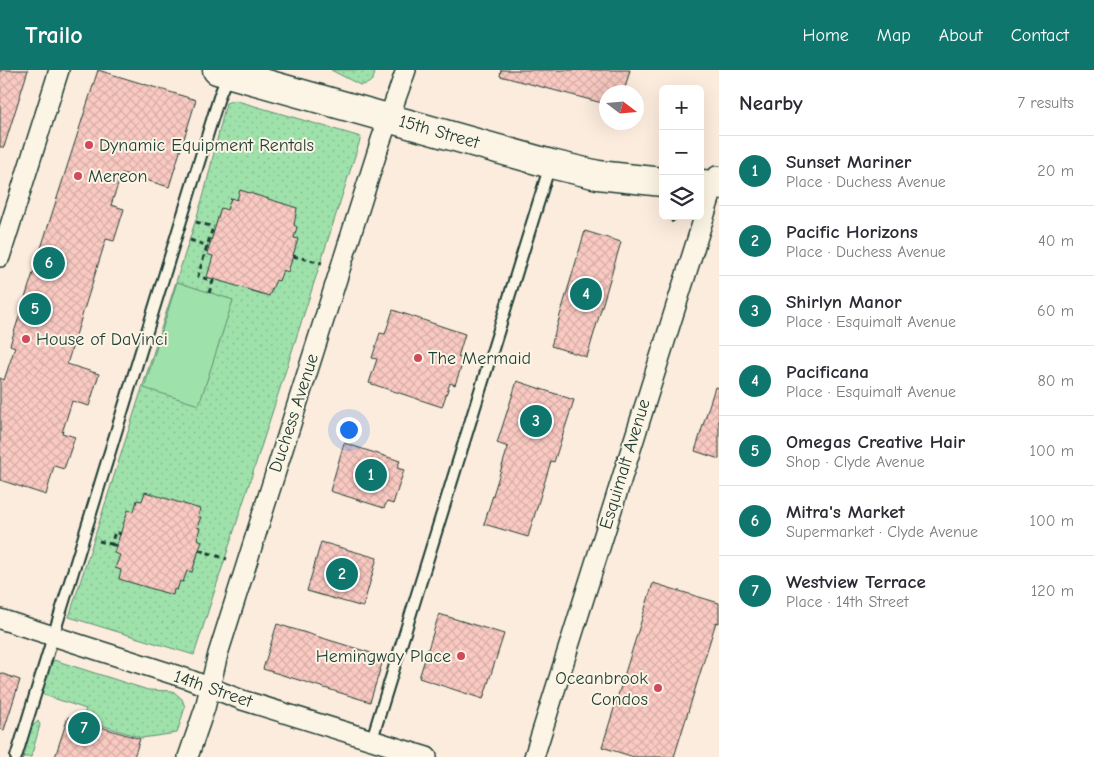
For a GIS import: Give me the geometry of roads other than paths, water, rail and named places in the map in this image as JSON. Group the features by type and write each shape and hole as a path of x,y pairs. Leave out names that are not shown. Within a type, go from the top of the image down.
{"main road":[{"name":"15th Street","path":"226,71 551,164 598,175 659,182"}],"street":[{"path":"0,257 60,70"},
{"name":"Duchess Avenue","path":"188,757 381,140 406,70"},
{"name":"Esquimalt Avenue","path":"534,757 713,182"},
{"name":"14th Street","path":"0,619 209,687 242,700 427,757"}],"lane":[{"path":"16,757 226,71"},
{"path":"372,740 551,164"}],"place":[{"name":"Dynamic Equipment Rentals","path":"89,145"},
{"name":"Mereon","path":"78,176"},
{"name":"Mitra's Market","path":"49,263"},
{"name":"Pacificana","path":"586,294"},
{"name":"Omegas Creative Hair","path":"35,309"},
{"name":"House of DaVinci","path":"26,339"},
{"name":"The Mermaid","path":"418,358"},
{"name":"Shirlyn Manor","path":"536,421"},
{"name":"Sunset Mariner","path":"371,475"},
{"name":"Pacific Horizons","path":"342,574"},
{"name":"Hemingway Place","path":"461,656"},
{"name":"Oceanbrook Condos","path":"658,688"},
{"name":"Westview Terrace","path":"84,728"}]}
